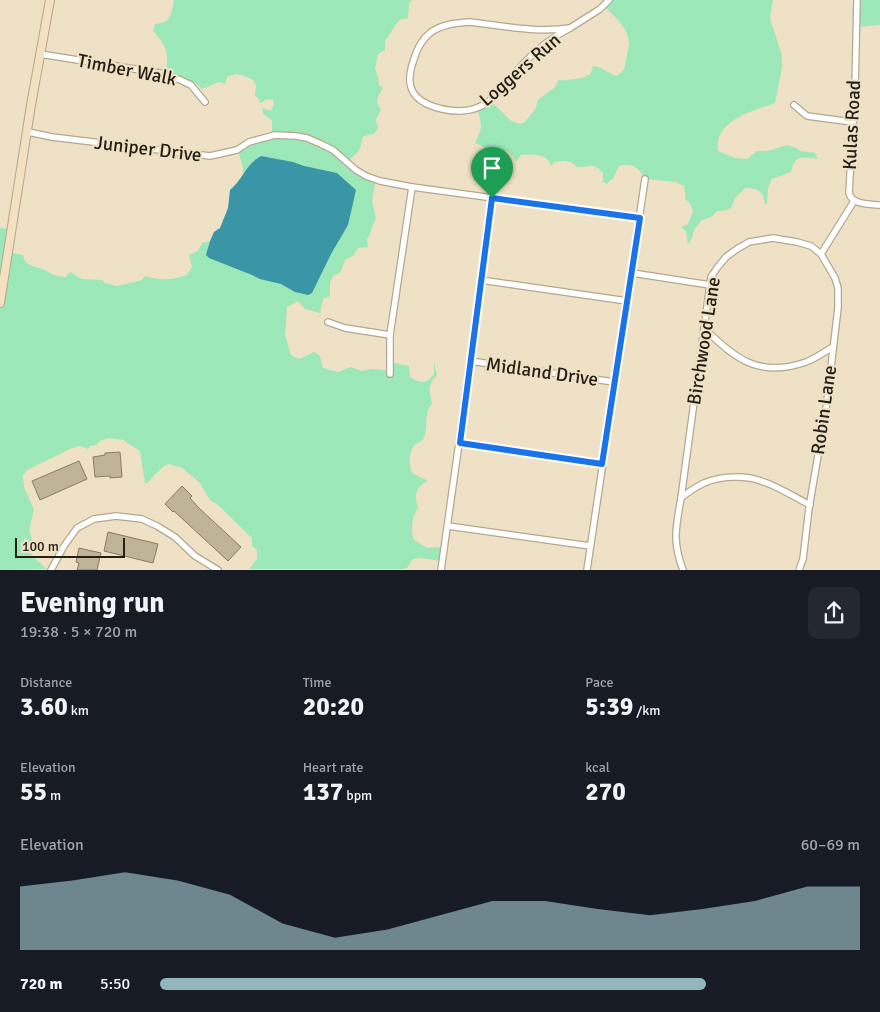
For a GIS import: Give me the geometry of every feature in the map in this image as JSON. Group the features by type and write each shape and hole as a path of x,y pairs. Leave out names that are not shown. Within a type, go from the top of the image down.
{"street":[{"path":"0,303 50,0"},
{"name":"Loggers Run","path":"570,28 529,29 470,22 452,23 439,28 429,34 421,43 416,53 409,75 413,93 421,101 434,107 454,111 480,107 497,95 521,66 548,42 570,28 600,8 609,0"},
{"name":"Kulas Road","path":"854,201 849,193 855,90 857,0"},
{"name":"Timber Walk","path":"40,54 160,73 190,85 205,102"},
{"path":"794,105 807,116 852,122"},
{"name":"Juniper Drive","path":"28,132 52,137 210,156 236,150 250,142 275,135 296,136 307,138 333,150 356,170 380,181 640,218"},
{"path":"587,570 645,180"},
{"path":"390,374 390,335 412,187"},
{"path":"441,570 460,443 492,198"},
{"path":"821,254 854,201 880,205"},
{"name":"Birchwood Lane","path":"683,570 675,539 712,277 726,257 749,242 773,238 785,240 811,246 821,254"},
{"name":"Robin Lane","path":"799,570 803,559 826,409 838,308 838,288 832,272 821,254"},
{"path":"632,273 710,286"},
{"path":"481,280 626,301"},
{"path":"328,322 345,328 390,335"},
{"path":"704,328 734,354 762,368 784,368 808,362 833,347"},
{"name":"Midland Drive","path":"470,361 614,382"},
{"path":"460,443 602,464"},
{"path":"681,498 705,482 733,477 760,480 771,484 810,505"},
{"path":"51,570 64,546 77,528 94,519 116,516 142,519 175,537 196,556 218,570"},
{"path":"448,526 590,546"}],"green space":[{"path":"174,0 412,0 409,3 408,18 399,20 385,41 385,50 378,54 375,69 379,85 383,88 378,99 381,109 376,120 378,128 374,134 363,137 358,152 348,162 376,179 372,201 376,219 367,239 368,247 358,248 353,256 345,260 341,272 333,276 330,282 330,296 323,299 320,313 305,309 298,301 287,307 285,335 291,355 299,359 314,352 320,356 323,368 338,372 351,367 361,371 371,369 386,370 389,362 409,366 410,377 423,382 434,374 435,364 437,375 430,388 432,403 428,409 425,435 420,442 414,445 410,459 412,473 428,481 420,486 417,492 418,508 414,515 412,532 414,540 427,548 444,547 441,561 421,558 413,559 407,568 403,569 249,569 257,559 257,550 252,546 252,538 218,505 210,500 200,483 181,467 169,464 164,466 145,483 140,451 124,440 108,438 96,445 90,446 88,449 80,446 72,448 27,470 23,475 24,487 34,510 29,530 32,539 29,548 33,556 47,569 0,570 0,228 12,229 9,252 23,255 30,265 58,276 66,277 70,272 82,279 102,280 105,283 117,286 142,280 145,276 166,279 187,275 192,267 189,255 198,251 202,243 210,241 207,255 209,258 244,173 238,150 272,135 272,120 264,115 262,108 271,111 274,104 273,100 268,99 260,103 255,95 256,86 253,80 237,74 228,76 225,84 219,82 202,89 196,83 166,73 166,50 153,31 155,24 168,20"},
{"path":"608,0 773,0 770,18 782,56 782,67 775,103 744,114 724,128 719,137 718,151 735,158 747,159 757,151 768,151 787,145 801,151 815,153 818,159 798,159 793,164 791,172 772,179 768,188 767,203 765,204 763,196 759,191 745,188 735,198 731,208 717,211 711,217 701,221 694,230 688,244 686,231 681,227 688,224 693,211 690,203 685,199 684,186 676,182 646,179 635,167 628,165 619,166 613,179 607,184 603,182 603,173 594,166 579,167 564,161 555,162 551,166 547,159 535,155 521,155 516,162 514,157 508,152 486,153 484,147 475,143 481,126 477,108 491,101 511,121 520,124 525,122 536,108 538,100 555,87 559,80 587,76 591,73 593,66 616,76 622,71 625,65 629,39 621,23 604,6"},
{"path":"858,0 880,0 880,25 858,27"}],"water":[{"path":"261,156 337,173 356,190 348,225 312,293 308,295 295,292 281,284 260,279 209,258 206,255 214,232 220,228 228,208 230,190 252,163"}],"building":[{"path":"120,452 122,477 95,477 93,457 105,455 105,453"},
{"path":"79,461 87,479 40,500 32,481"},
{"path":"182,486 192,496 190,498 199,508 241,547 228,561 165,504"},
{"path":"108,532 158,544 153,563 104,551"},
{"path":"79,548 101,553 97,570 77,570 79,563 76,562"}],"route":[{"path":"492,198 640,218 602,464 460,443 492,198"}]}
